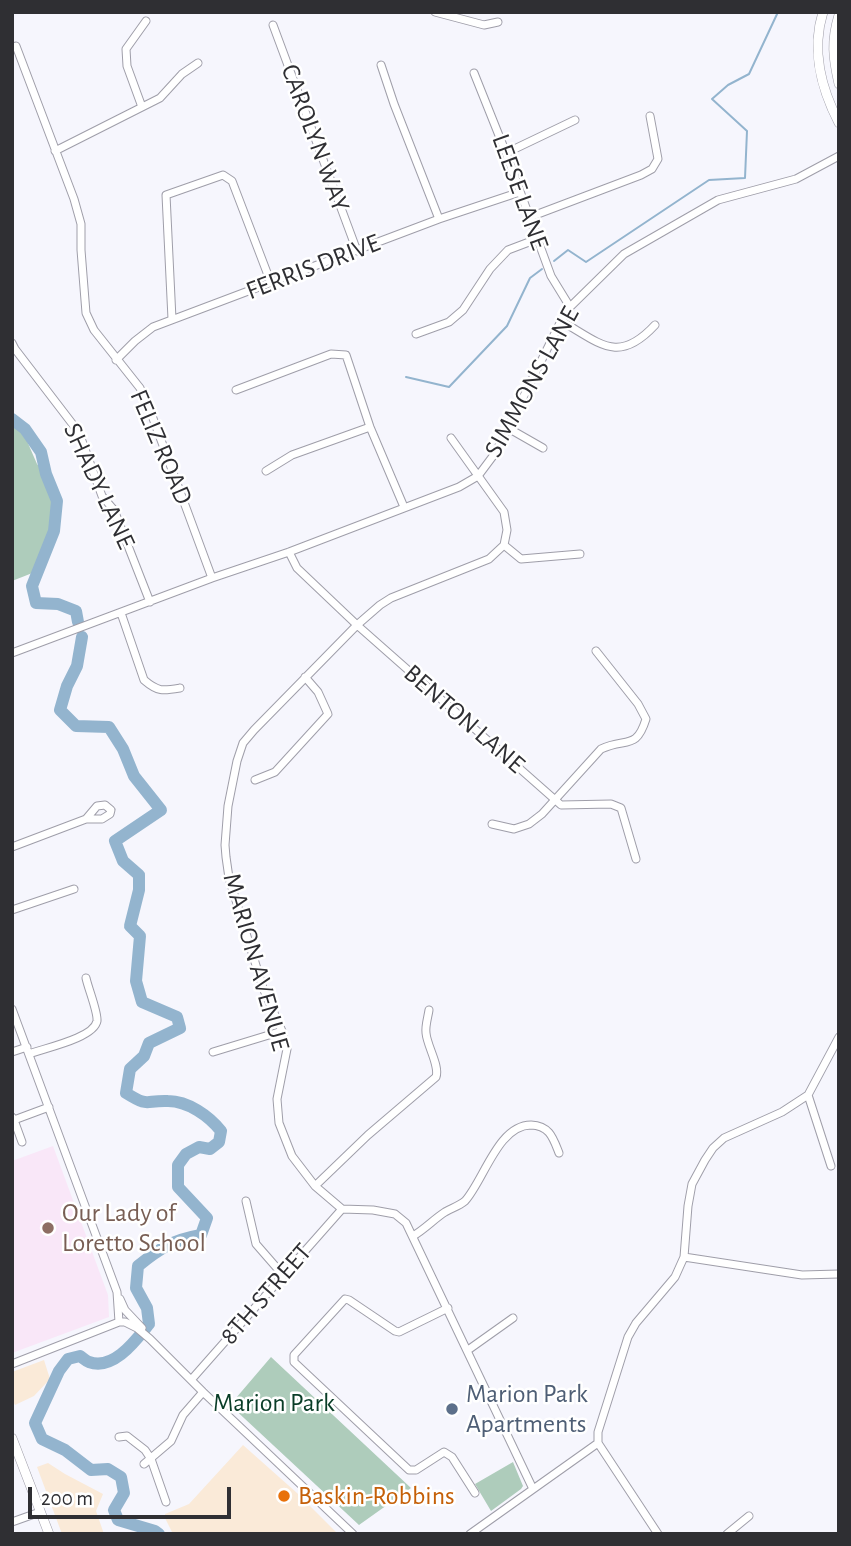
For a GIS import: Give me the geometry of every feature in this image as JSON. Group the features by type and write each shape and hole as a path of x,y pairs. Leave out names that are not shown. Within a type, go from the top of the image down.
{"main road":[{"path":"823,12 818,33 819,66 825,93 839,123"},
{"path":"839,15 833,35 834,62 839,84"},
{"path":"12,1438 49,1534"}],"street":[{"path":"435,12 484,25 498,22"},
{"path":"142,107 127,66 127,49 146,21"},
{"name":"CAROLYN WAY","path":"273,25 357,251"},
{"name":"FELIZ ROAD","path":"16,46 81,224 86,313 94,331 140,388 212,578"},
{"path":"55,151 160,98 182,74 198,63"},
{"path":"381,65 439,219"},
{"name":"LEESE LANE","path":"474,74 551,276 570,307"},
{"path":"530,217 652,169 658,159 650,116"},
{"path":"506,153 575,120"},
{"name":"SIMMONS LANE","path":"12,653 289,552 459,486 478,476 496,452 570,307 624,254 719,200 796,179 839,156"},
{"path":"172,319 166,195 223,175 232,181 271,283"},
{"name":"FERRIS DRIVE","path":"116,360 153,327 172,319 439,219 520,192"},
{"path":"416,334 449,322 463,310 490,269 508,250 537,239"},
{"path":"561,321 609,348 625,347 645,335 655,325"},
{"name":"SHADY LANE","path":"12,343 74,426 82,441 102,496 114,510 150,602"},
{"path":"236,390 331,354 346,355 370,427 404,507"},
{"path":"266,471 292,455 370,427"},
{"path":"508,428 543,448"},
{"path":"451,438 504,512 507,530 504,545 521,559 580,554"},
{"name":"MARION AVENUE","path":"342,1209 315,1186 292,1156 279,1123 277,1099 287,1049 263,988 229,878 225,845 228,806 237,761 243,743 305,677 380,605 391,598 489,559 504,545"},
{"name":"BENTON LANE","path":"289,552 297,568 357,625 555,799"},
{"path":"121,613 144,680 162,691 180,688"},
{"path":"492,824 514,829 529,824 542,814 601,749 614,743 630,743 641,734 646,719 638,704 596,651"},
{"path":"255,780 275,772 328,713 318,692 305,677"},
{"path":"555,799 561,805 611,804 621,808 636,859"},
{"path":"12,847 86,819"},
{"path":"12,910 74,889"},
{"path":"12,1052 85,1035 94,1029 97,1019 86,978"},
{"path":"12,1009 125,1310 203,1392 353,1534"},
{"path":"315,1186 368,1135 436,1077 438,1071 425,1031 429,1010"},
{"path":"213,1052 282,1031"},
{"path":"658,1533 598,1443 598,1432 628,1337 636,1323 675,1277 684,1257 692,1184 713,1148 724,1138 782,1112 808,1095 838,1039"},
{"path":"808,1095 831,1166"},
{"path":"22,1142 13,1119 49,1107"},
{"path":"413,1236 465,1202 502,1140 511,1132 529,1125 547,1129 559,1153"},
{"path":"246,1201 256,1244 283,1275"},
{"path":"342,1209 395,1214 406,1223 533,1489"},
{"name":"8TH STREET","path":"191,1380 342,1209"},
{"path":"684,1257 802,1275 839,1274"},
{"path":"117,1292 119,1322"},
{"path":"447,1308 399,1332 345,1299 293,1355 293,1359 409,1470 416,1470 443,1452 452,1457 475,1493"},
{"path":"468,1350 513,1318"},
{"path":"12,1364 119,1322 140,1328"},
{"path":"148,1461 171,1441 183,1415 203,1392"},
{"path":"119,1437 127,1436 145,1450 166,1503"},
{"path":"470,1534 598,1443"},
{"path":"12,1522 40,1512"},
{"path":"727,1534 749,1516"}],"shaded area":[{"name":"Our Lady of Loretto School","path":"53,1146 108,1295 109,1317 12,1353 12,1161"},
{"path":"44,1360 50,1379 34,1396 15,1405 12,1399 12,1372"},
{"path":"243,1445 338,1534 173,1534 165,1514 189,1504"},
{"path":"48,1463 103,1494 96,1511 104,1534 62,1534 37,1467"}],"green space":[{"path":"12,420 27,441 37,464 53,484 57,509 47,535 49,553 40,570 12,581"},
{"name":"Marion Park","path":"271,1357 411,1488 359,1525 230,1405"},
{"path":"513,1462 523,1486 491,1511 475,1484"}],"waterway":[{"path":"554,261 568,250 586,262 709,180 745,178 747,131 712,99 728,85 749,74 778,12"},
{"path":"406,377 449,387 507,326 530,278 542,269"},
{"path":"12,419 25,429 41,452 57,501 54,531 32,586 36,603 58,604 76,611 78,622"},
{"path":"82,637 77,666 67,686 60,710 76,726 109,727 123,749 134,776 161,810 115,841 123,861 139,875 139,890 130,926 140,936 136,981 142,1002 177,1017 180,1028 149,1043 144,1056 130,1069 126,1093 144,1102 168,1101 183,1104 204,1115 221,1131 219,1142 210,1149 199,1147 186,1154 178,1165 178,1187 207,1218 201,1235 167,1246 138,1266 136,1288 147,1308 149,1324 124,1352 107,1362 98,1364 80,1356 68,1359 59,1371 35,1423 42,1439 65,1450 91,1470 108,1469 121,1477 124,1493 114,1510 118,1520 159,1534"}],"place":[{"name":"Our Lady of Loretto School","path":"48,1228"},
{"name":"Marion Park Apartments","path":"452,1409"},
{"name":"Baskin-Robbins","path":"284,1496"}]}
